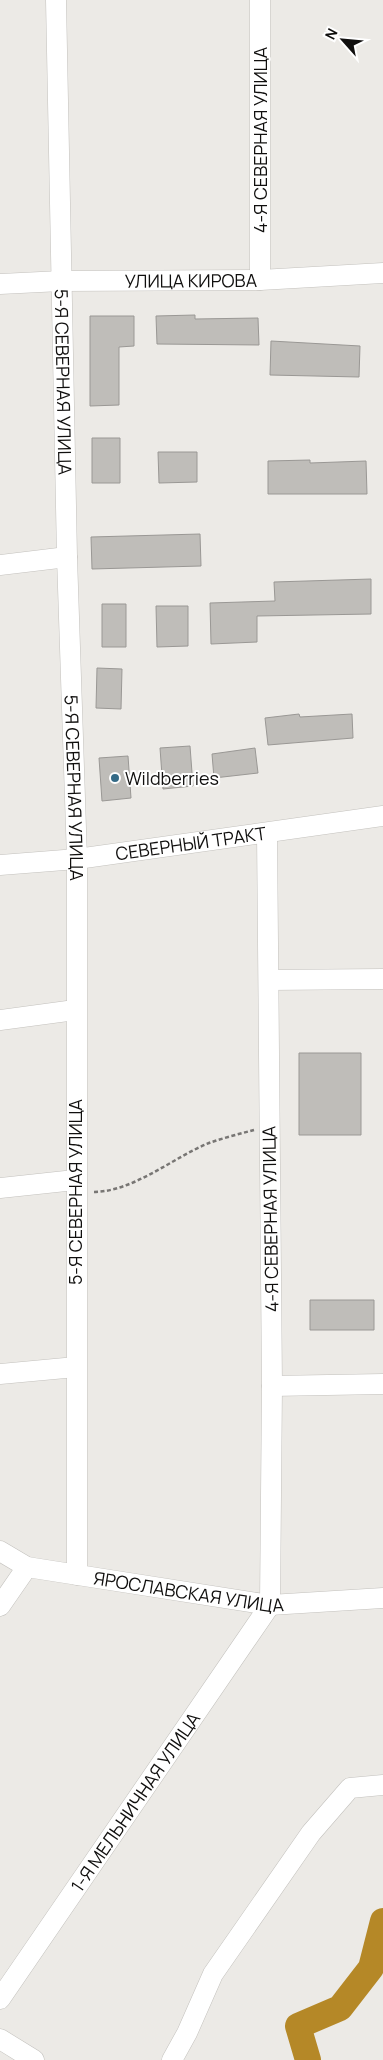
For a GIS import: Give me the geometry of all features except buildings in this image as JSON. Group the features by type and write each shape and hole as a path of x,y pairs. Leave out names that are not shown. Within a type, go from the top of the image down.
{"street":[{"name":"5-Я СЕВЕРНАЯ УЛИЦА","path":"56,0 67,557 77,859 75,1010 77,1575"},
{"name":"4-Я СЕВЕРНАЯ УЛИЦА","path":"260,0 260,280"},
{"name":"УЛИЦА КИРОВА","path":"0,284 61,281 260,280 383,273"},
{"path":"0,565 67,557"},
{"name":"СЕВЕРНЫЙ ТРАКТ","path":"0,865 77,859 383,816"},
{"name":"4-Я СЕВЕРНАЯ УЛИЦА","path":"267,833 268,1126 272,1386 270,1606"},
{"path":"268,980 383,979"},
{"path":"0,1020 75,1010"},
{"path":"0,1188 75,1186"},
{"path":"0,1374 76,1366"},
{"path":"272,1386 383,1384"},
{"name":"ЯРОСЛАВСКАЯ УЛИЦА","path":"0,1551 27,1567 270,1606 383,1598"},
{"path":"0,1606 27,1567"},
{"name":"1-Я МЕЛЬНИЧНАЯ УЛИЦА","path":"0,1999 270,1606"},
{"path":"172,2060 187,2033 213,1974 311,1833 350,1788 383,1785"},
{"path":"0,2039 34,2060"}],"path":[{"path":"75,1186 106,1192 136,1180 209,1143 268,1126"}],"waterway":[{"path":"308,2060 298,2026 340,2008 371,1968 383,1921"}],"place":[{"name":"Wildberries","path":"115,778"}]}
